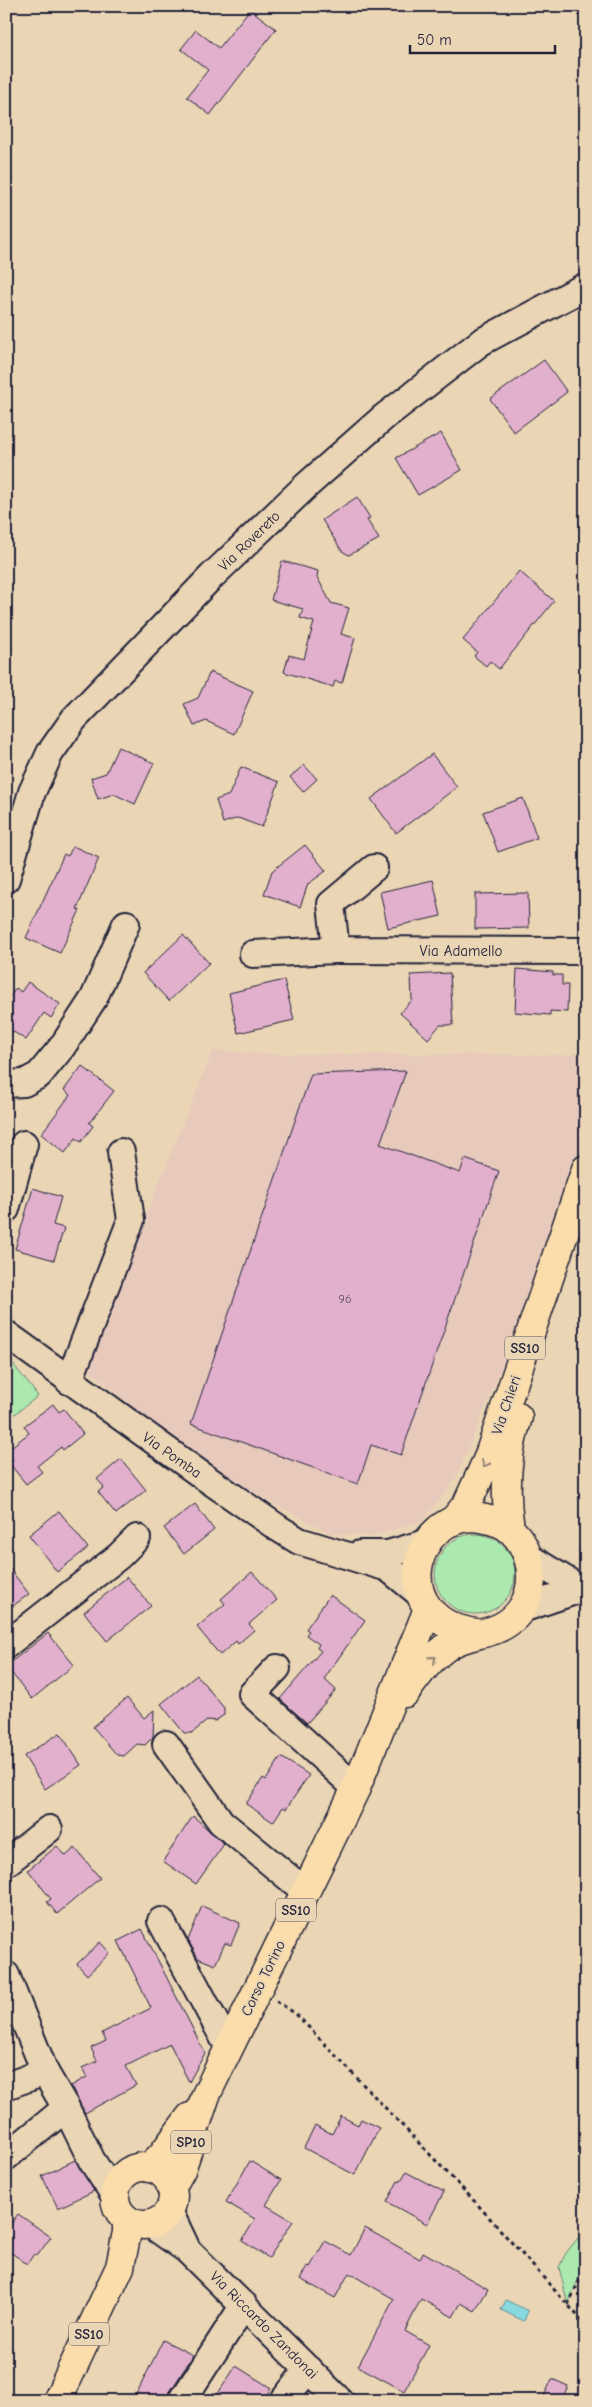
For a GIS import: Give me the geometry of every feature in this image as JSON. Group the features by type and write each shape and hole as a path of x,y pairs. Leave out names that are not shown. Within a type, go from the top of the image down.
{"main road":[{"name":"Via Chieri","path":"476,1633 458,1631 441,1622 424,1601 417,1576 419,1559 426,1543 438,1530 453,1521 467,1504 488,1458 586,1169"},
{"name":"Via Chieri","path":"510,1529 505,1498 511,1438 586,1214"},
{"name":"Via Chieri","path":"382,1725 422,1669 451,1644 476,1633 494,1630 510,1622 522,1609 530,1593 533,1576 530,1558 522,1542 510,1529 492,1520 473,1517 453,1521"},
{"name":"Via Chieri","path":"382,1725 424,1601"},
{"name":"Corso Torino","path":"137,2202 181,2170 206,2094 356,1788 382,1725"},
{"name":"Corso Torino","path":"57,2401 120,2267 134,2252 137,2202 135,2169 149,2168 162,2155 206,2094"}],"street":[{"name":"Via Rovereto","path":"6,879 32,792 50,753 74,719 212,576 306,486 384,417 481,342 586,286"},
{"path":"336,950 331,904 374,868"},
{"path":"6,1084 24,1083 39,1074 62,1047 94,998 126,924"},
{"name":"Via Adamello","path":"253,954 583,940"},
{"path":"6,1209 24,1144"},
{"path":"69,1381 131,1220 121,1152"},
{"name":"Via Pomba","path":"6,1334 200,1474 292,1536 300,1541 349,1554 388,1568 424,1601"},
{"path":"6,1644 119,1556 136,1538"},
{"name":"Via Pomba","path":"349,1554 388,1554 426,1543"},
{"path":"522,1609 581,1589 530,1558"},
{"path":"277,1668 252,1694 356,1788"},
{"path":"166,1744 221,1822 305,1891"},
{"path":"6,1863 49,1829"},
{"path":"161,1921 229,2048"},
{"path":"6,1975 45,2072 66,2108 137,2202"},
{"path":"6,2086 45,2072"},
{"path":"6,2157 66,2108"},
{"name":"Via Riccardo Zandonai","path":"137,2202 340,2401"},
{"path":"182,2401 244,2305"},
{"path":"283,2401 308,2369"}],"path":[{"path":"257,1989 296,2014 478,2205 586,2325"},
{"path":"568,2305 586,2267"}],"shaded area":[{"path":"213,1051 266,1054 569,1055 586,1052 586,1140 524,1314 455,1480 423,1521 372,1536 330,1533 207,1469 84,1366"}],"green space":[{"path":"6,1355 38,1396 6,1421"},
{"path":"475,1534 490,1537 503,1546 512,1559 515,1574 512,1589 503,1602 490,1611 475,1614 460,1611 447,1602 438,1589 435,1574 438,1559 447,1546 460,1537"},
{"path":"586,2228 586,2259 568,2305 559,2267 566,2253"}],"water":[{"path":"506,2300 528,2311 524,2321 501,2310"}],"building":[{"path":"250,9 276,29 210,115 187,97 208,70 181,49 196,30 219,48"},
{"path":"544,360 567,392 514,432 490,399"},
{"path":"441,433 462,470 418,495 396,458"},
{"path":"357,497 370,518 367,520 379,539 349,555 342,551 322,520"},
{"path":"282,561 318,571 317,577 331,603 349,608 341,634 355,638 342,683 335,681 333,687 284,672 289,655 304,659 314,622 300,618 303,609 271,600"},
{"path":"519,571 554,601 499,669 490,661 486,666 474,656 477,652 463,640"},
{"path":"210,672 253,691 234,734 206,721 194,726 184,704 198,698"},
{"path":"118,747 154,763 135,804 114,794 98,799 91,778 106,773"},
{"path":"432,754 457,787 396,833 371,799"},
{"path":"304,765 317,779 303,792 290,777"},
{"path":"241,767 279,782 262,827 238,818 223,823 216,800 229,795"},
{"path":"523,798 537,838 498,852 483,812"},
{"path":"305,845 326,871 308,884 300,907 264,894 272,871"},
{"path":"73,846 99,858 77,909 80,910 60,953 26,938 64,854 68,856"},
{"path":"433,880 441,916 388,928 380,892"},
{"path":"528,893 529,928 475,929 475,894"},
{"path":"183,935 209,963 169,1001 143,973"},
{"path":"517,969 553,972 553,975 562,975 562,985 568,985 567,1012 550,1011 550,1015 515,1012"},
{"path":"450,973 453,1025 440,1025 428,1039 400,1013 412,1000 411,975"},
{"path":"284,980 294,1020 238,1033 229,993"},
{"path":"28,982 60,1004 51,1018 44,1013 26,1040 6,1027 6,1002 16,988 21,992"},
{"path":"82,1066 114,1091 89,1123 93,1126 81,1142 76,1138 65,1153 41,1134 70,1095 64,1090"},
{"path":"406,1071 380,1144 460,1173 465,1159 499,1171 401,1455 371,1445 358,1484 191,1424 311,1074"},
{"path":"33,1188 61,1197 53,1225 64,1228 54,1260 15,1249"},
{"path":"53,1404 59,1412 64,1409 83,1434 63,1450 61,1447 37,1466 42,1472 26,1484 9,1463 13,1460 6,1451 29,1433 24,1426"},
{"path":"121,1459 146,1490 116,1514 98,1492 104,1487 97,1479"},
{"path":"195,1504 214,1530 184,1554 164,1528"},
{"path":"59,1511 88,1548 57,1572 29,1535"},
{"path":"6,1564 29,1594 6,1611"},
{"path":"252,1572 277,1600 249,1624 254,1630 238,1644 236,1641 220,1655 197,1627 225,1604 221,1599"},
{"path":"127,1577 151,1606 107,1641 84,1612"},
{"path":"330,1595 365,1620 324,1679 336,1690 307,1723 280,1699 321,1651 317,1648 319,1644 306,1635 309,1631 306,1629"},
{"path":"48,1633 74,1665 32,1699 6,1666"},
{"path":"197,1675 224,1708 224,1715 215,1721 208,1720 192,1733 184,1733 161,1704"},
{"path":"127,1698 144,1718 154,1710 153,1737 145,1745 137,1744 124,1756 117,1755 93,1727"},
{"path":"60,1733 81,1765 45,1789 24,1756"},
{"path":"281,1757 309,1775 286,1809 283,1807 273,1822 246,1804 263,1778 266,1780"},
{"path":"193,1816 224,1844 196,1884 163,1861"},
{"path":"57,1846 66,1856 75,1848 100,1878 57,1914 47,1902 51,1899 28,1870"},
{"path":"202,1906 240,1923 231,1945 225,1943 215,1965 198,1958 188,1940"},
{"path":"142,1929 205,2053 189,2082 170,2044 126,2066 136,2085 85,2113 71,2086 87,2077 82,2068 97,2061 91,2048 106,2041 102,2033 151,2008 118,1941"},
{"path":"100,1942 110,1953 87,1975 77,1964"},
{"path":"341,2116 358,2125 361,2119 379,2128 355,2175 304,2148 315,2125 332,2134"},
{"path":"75,2160 94,2191 58,2208 42,2176"},
{"path":"250,2161 281,2180 266,2205 293,2221 269,2258 242,2241 255,2219 226,2202"},
{"path":"406,2172 444,2192 427,2224 387,2202 398,2181 400,2182"},
{"path":"18,2214 51,2237 37,2256 34,2254 27,2264 6,2249 6,2227 10,2225"},
{"path":"365,2228 420,2259 423,2252 488,2289 475,2311 461,2303 453,2317 421,2299 405,2331 429,2345 404,2391 358,2366 394,2299 349,2273 335,2298 300,2279 307,2266 310,2267 325,2241 351,2255"},
{"path":"163,2340 193,2355 169,2393 167,2401 133,2401"},
{"path":"236,2366 271,2388 263,2401 213,2401"},
{"path":"552,2379 568,2386 561,2401 542,2401"}]}
